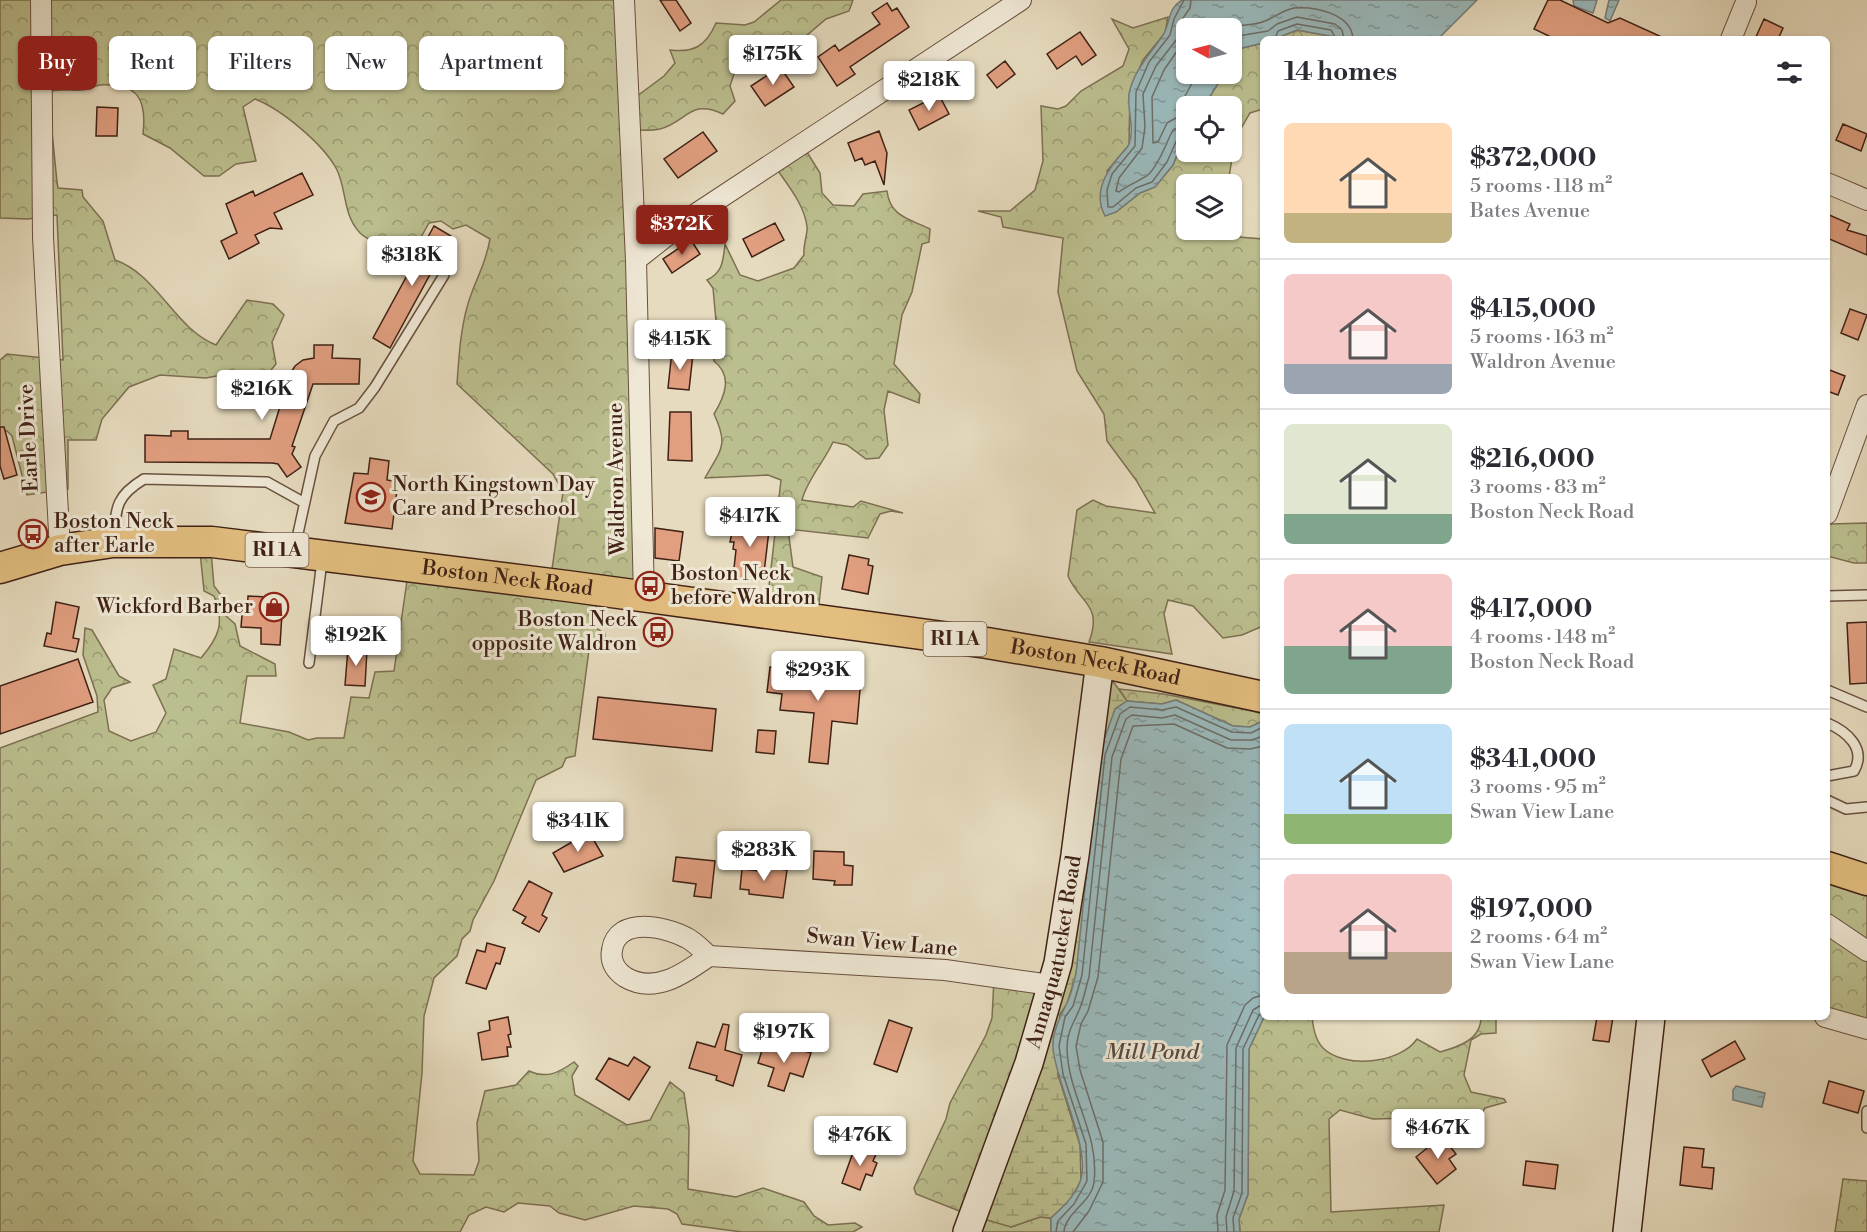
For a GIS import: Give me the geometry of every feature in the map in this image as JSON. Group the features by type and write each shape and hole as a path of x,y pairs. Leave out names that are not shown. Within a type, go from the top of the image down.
{"main road":[{"name":"Boston Neck Road","path":"0,568 60,550 113,542 212,542 567,586 987,643 1100,662 1260,696"},
{"path":"1830,868 1867,880"}],"street":[{"name":"Earle Drive","path":"41,0 43,237 60,550"},
{"path":"636,260 688,219 1021,0"},
{"name":"Waldron Avenue","path":"627,2 644,598"},
{"path":"1732,36 1746,2"},
{"path":"1830,184 1867,200"},
{"path":"1830,506 1867,405"},
{"name":"Annaquatucket Road","path":"967,1232 1029,1063 1058,963 1075,855 1100,662"},
{"path":"1830,926 1867,951"},
{"name":"Swan View Lane","path":"709,956 945,970 1051,985"},
{"path":"1830,1018 1867,1029"},
{"path":"1627,1232 1651,1020"}],"lane":[{"path":"309,663 308,554 303,502 315,456 334,421 358,408 375,387 444,276"},
{"path":"113,542 116,504 133,486 144,479 267,482 303,502"},
{"path":"1830,596 1867,595"},
{"path":"1830,691 1867,707"},
{"path":"1830,724 1842,730 1856,743 1858,756 1854,771 1830,775"},
{"path":"1830,802 1845,809 1867,807"},
{"path":"1867,1111 1867,1128"}],"green space":[{"path":"0,0 623,0 629,102 664,76 675,63 670,50 686,50 698,46 708,37 716,23 745,25 754,22 781,0 853,0 849,11 826,19 799,42 765,49 735,71 730,86 735,101 723,114 712,110 696,110 660,129 631,130 642,587 598,595 593,626 605,634 606,649 589,650 575,756 566,758 562,767 536,780 494,881 473,920 470,931 462,939 457,956 434,978 424,1016 422,1073 413,1161 420,1174 474,1175 479,1161 477,1123 485,1091 516,1085 529,1071 541,1075 552,1074 574,1062 578,1066 572,1076 575,1095 627,1125 650,1120 670,1082 684,1093 689,1128 688,1189 736,1197 763,1188 804,1202 814,1216 828,1225 855,1223 862,1227 853,1232 742,1232 682,1224 677,1214 668,1209 634,1206 585,1220 559,1213 550,1206 518,1203 504,1212 486,1207 469,1215 460,1232 0,1232 0,748 98,712 97,696 83,655 85,628 92,630 119,676 130,682 112,688 104,700 109,731 131,741 156,732 166,713 153,685 166,679 174,649 201,658 216,636 219,614 214,596 204,591 200,552 211,551 214,586 225,600 225,615 235,624 240,646 275,664 276,676 247,676 240,723 289,732 308,740 344,738 351,697 369,698 375,672 394,671 408,574 550,583 563,492 553,474 457,384 465,314 485,260 490,239 466,225 453,229 441,221 429,223 412,253 365,237 354,226 350,218 342,184 330,158 300,128 277,110 255,99 243,107 256,161 236,164 219,176 204,176 170,148 143,134 141,103 131,90 196,90 196,36 109,36 109,85 97,86 97,36 18,36 18,90 60,90 48,92 58,188 82,190 83,197 103,221 115,260 130,267 143,277 189,327 216,345 247,300 273,304 284,315 272,342 276,364 262,381 232,373 206,378 160,375 129,387 102,419 96,440 68,440 68,489 27,495 12,436 7,431 0,432 0,360 7,354 63,360 57,215 28,219 0,218"},
{"path":"1168,17 1165,33 1143,60 1130,91 1129,145 1107,171 1116,212 1140,193 1155,187 1173,165 1176,157 1176,162 1231,162 1230,174 1176,174 1176,240 1260,239 1260,627 1242,635 1223,638 1193,606 1168,600 1164,614 1172,654 1089,642 1093,629 1092,612 1068,576 1077,510 1093,500 1106,506 1155,513 1136,480 1107,441 1104,414 1077,371 1058,292 1063,238 1003,227 1001,217 978,211 1010,211 1035,190 1043,161 1041,106 1058,109 1066,106 1081,91 1123,66 1129,49 1112,19 1133,28"},
{"path":"1297,30 1330,36 1282,36"},
{"path":"1260,44 1260,110 1250,113 1242,127 1242,96 1210,96 1218,84 1242,84 1242,48"},
{"path":"805,149 820,173 822,193 833,205 854,206 863,194 887,191 889,200 897,212 930,229 929,242 922,244 912,292 902,315 894,364 920,394 919,403 888,391 884,410 888,445 879,458 866,459 847,445 833,442 802,500 853,507 861,501 903,513 891,511 880,514 868,538 788,529 793,567 822,577 817,621 766,613 781,480 768,475 705,478 721,447 721,433 714,414 725,386 724,373 714,361 712,344 702,338 716,321 713,288 707,280 719,270 723,261 725,244 740,275 758,281 794,268 804,255 806,219 794,195 774,165"},
{"path":"1867,523 1867,563 1854,563 1830,557 1830,524"},
{"path":"1103,674 1115,684 1127,701 1115,709 1076,974 1067,1004 1060,1014 1058,1075 1080,1145 1081,1181 1070,1200 1051,1218 1040,1217 1011,1227 973,1216 1027,1067"},
{"path":"1119,689 1164,694 1252,711 1260,713 1260,722 1250,727 1233,726 1176,700 1162,704 1127,701"},
{"path":"1830,866 1867,878 1867,1029 1830,1018"},
{"path":"994,979 1038,981 1011,1227 1040,1217 1051,1218 1051,1232 966,1232 972,1216 916,1194 914,1188 946,1119 950,1103 986,1035 992,1018"},
{"path":"1263,1020 1312,1020 1320,1045 1332,1055 1357,1061 1372,1061 1398,1054 1417,1039 1440,1052 1447,1050 1473,1037 1481,1020 1496,1020 1496,1033 1481,1034 1471,1040 1464,1075 1471,1092 1504,1099 1506,1102 1485,1108 1471,1131 1462,1121 1447,1115 1423,1127 1412,1118 1373,1119 1340,1110 1329,1119 1331,1212 1444,1205 1439,1232 1240,1232 1239,1219 1248,1194 1249,1049"},
{"path":"1843,1179 1867,1181 1867,1232 1835,1232"}],"water":[{"path":"1182,0 1477,0 1441,36 1330,36 1297,30 1282,36 1260,36 1260,44 1242,48 1242,18 1176,18 1176,84 1218,84 1210,96 1176,96 1176,157 1173,165 1155,187 1140,193 1116,212 1105,216 1100,201 1104,179 1127,148 1131,138 1129,94 1131,86 1138,70 1163,35 1174,7"},
{"path":"1573,0 1597,0 1593,13 1574,6"},
{"path":"1609,0 1619,0 1610,21 1605,18"},
{"name":"Mill Pond","path":"1176,700 1233,726 1250,727 1260,722 1260,1020 1263,1020 1249,1049 1248,1194 1239,1219 1240,1232 1051,1232 1051,1218 1074,1193 1080,1182 1082,1168 1078,1135 1060,1080 1053,1042 1076,974 1099,754 1115,709 1127,701 1162,704"},
{"path":"774,836 781,843 778,852 757,846 758,838"},
{"path":"1736,1086 1765,1093 1762,1107 1733,1100 1733,1090"}],"building":[{"path":"660,0 676,0 691,23 680,31"},
{"path":"1548,0 1560,0 1608,23 1620,18 1659,36 1549,36 1534,29"},
{"path":"887,3 892,11 897,8 909,27 850,67 855,74 837,86 818,57 835,45 839,51 880,24 872,13"},
{"path":"1764,19 1783,28 1779,36 1756,36"},
{"path":"1080,32 1096,55 1082,65 1076,56 1057,69 1047,54"},
{"path":"1005,61 1015,74 997,88 987,75"},
{"path":"780,67 794,87 765,106 751,86"},
{"path":"939,95 949,114 919,130 909,110"},
{"path":"97,107 118,108 117,136 96,136"},
{"path":"1843,124 1867,134 1861,151 1836,140"},
{"path":"879,131 887,153 884,185 875,161 865,165 862,158 855,161 848,143"},
{"path":"703,132 717,151 678,178 664,159"},
{"path":"302,173 313,195 274,213 282,229 270,228 255,235 259,243 229,259 221,241 237,233 226,204 253,191 255,196"},
{"path":"1830,215 1850,224 1847,230 1867,236 1867,255 1830,239"},
{"path":"775,223 784,240 752,257 743,239"},
{"path":"434,226 451,236 390,348 373,338"},
{"path":"691,240 700,254 672,273 663,259"},
{"path":"1850,309 1867,315 1858,340 1841,333"},
{"path":"314,345 333,345 332,358 360,359 359,384 313,384 292,446 295,447 292,454 301,467 287,477 278,464 272,463 145,462 145,435 171,436 171,431 188,431 188,439 270,439 290,374 303,360 314,358"},
{"path":"672,351 693,354 689,390 668,388"},
{"path":"1830,370 1845,376 1838,395 1830,392"},
{"path":"670,412 691,412 692,461 668,460"},
{"path":"0,427 4,427 17,475 4,479 0,466"},
{"path":"370,458 389,461 387,480 398,482 392,529 345,523 354,473 368,474"},
{"path":"735,518 770,522 763,581 733,577 736,550 733,549 734,542 730,542"},
{"path":"655,528 683,532 679,561 655,558"},
{"path":"849,555 869,559 868,565 873,566 868,594 842,589"},
{"path":"248,596 283,598 280,645 261,644 261,628 241,627 242,615 247,615"},
{"path":"56,602 79,607 73,638 79,639 76,652 44,646 47,633 51,634"},
{"path":"1867,622 1867,683 1850,684 1847,623"},
{"path":"348,648 367,650 365,686 345,685"},
{"path":"78,659 93,702 0,734 0,686"},
{"path":"770,667 861,678 857,724 832,721 828,764 809,762 814,713 780,710 782,694 767,692"},
{"path":"598,697 716,709 712,751 593,739"},
{"path":"758,730 776,731 774,754 756,752"},
{"path":"589,832 603,856 564,872 553,853"},
{"path":"814,851 844,852 844,865 853,866 852,885 834,885 835,881 813,879"},
{"path":"676,857 715,861 711,898 694,896 696,884 673,881"},
{"path":"770,868 787,870 783,898 749,894 749,890 740,889 742,869 769,872"},
{"path":"529,881 552,893 542,915 547,918 539,932 522,923 526,917 513,910"},
{"path":"487,943 505,948 500,964 496,963 486,989 466,983 477,950 485,952"},
{"path":"508,1017 511,1047 507,1047 508,1056 482,1060 478,1033 490,1030 489,1021"},
{"path":"889,1020 912,1028 897,1072 874,1064"},
{"path":"1596,1020 1613,1020 1609,1042 1593,1040"},
{"path":"723,1024 729,1025 725,1050 742,1055 733,1086 716,1080 717,1076 689,1068 697,1042 715,1047"},
{"path":"1735,1041 1745,1059 1711,1077 1702,1060"},
{"path":"764,1044 779,1048 780,1044 811,1053 803,1077 790,1073 784,1091 768,1086 774,1068 758,1063"},
{"path":"634,1057 650,1067 629,1100 596,1079 609,1058 628,1066"},
{"path":"1829,1081 1864,1091 1858,1113 1823,1103"},
{"path":"1442,1136 1456,1154 1449,1159 1456,1169 1437,1184 1416,1157"},
{"path":"856,1144 877,1152 873,1161 877,1163 872,1176 866,1174 860,1190 842,1183"},
{"path":"1684,1147 1704,1149 1702,1167 1714,1168 1712,1189 1680,1185"},
{"path":"1526,1161 1558,1165 1555,1189 1523,1185"}],"place":[{"name":"North Kingstown Day Care and Preschool","path":"371,497"},
{"name":"Boston Neck after Earle","path":"33,534"},
{"name":"Boston Neck before Waldron","path":"650,586"},
{"name":"Wickford Barber","path":"274,607"},
{"name":"Boston Neck opposite Waldron","path":"658,632"}]}
